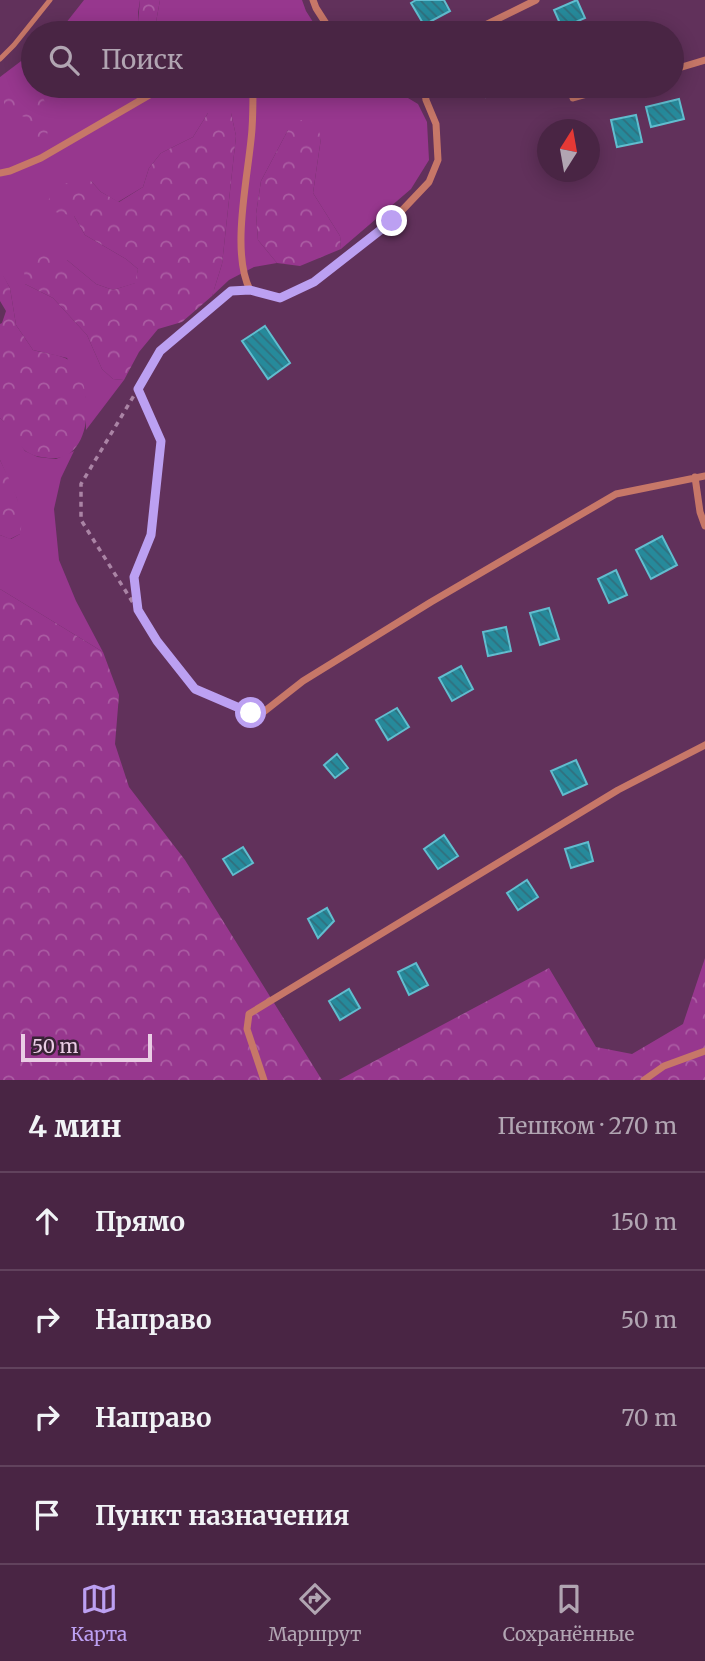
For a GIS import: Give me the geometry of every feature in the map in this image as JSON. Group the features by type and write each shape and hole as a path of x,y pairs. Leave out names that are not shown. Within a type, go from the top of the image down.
{"street":[{"path":"313,0 324,21"},
{"path":"493,21 536,0"},
{"path":"684,66 705,60"},
{"path":"0,173 41,158 144,98"},
{"path":"250,290 245,281 240,247 253,127 253,98"},
{"path":"160,351 231,291 250,290 280,298 314,282 392,221 429,182 438,160 436,124 426,98"},
{"path":"261,714 303,681 431,602 616,494 705,476"},
{"path":"695,477 705,526"},
{"path":"264,1080 247,1029 249,1014 618,790 705,746"},
{"path":"644,1080 664,1066 705,1051"}],"lane":[{"path":"33,21 50,0"},
{"path":"0,59 21,36"}],"path":[{"path":"160,351 81,484 81,520 157,641 195,689 251,713 261,714"},
{"path":"138,389 161,441 151,535 134,577 138,610"}],"green space":[{"path":"84,0 140,0 138,21 67,21"},
{"path":"140,0 160,0 156,21 138,21"},
{"path":"160,0 302,0 312,21 156,21"},
{"path":"21,61 21,98 408,98 418,104 427,122 429,160 411,189 341,249 340,236 313,193 321,138 288,130 261,181 256,214 258,240 277,263 254,267 229,280 212,296 222,264 236,136 231,113 208,113 193,137 161,153 149,168 143,187 118,202 101,192 91,181 74,216 85,235 138,269 136,283 113,290 96,284 67,260 25,284 53,298 87,335 102,369 113,379 124,380 86,430 86,398 67,358 33,350 16,325 10,288 3,276 0,276 0,77"},
{"path":"11,90 21,91 21,98 43,98 48,117 47,135 39,138 28,118 9,112 4,103 4,95"},
{"path":"221,107 231,113 236,136 222,264 212,296 182,322 158,329 139,352 124,380 113,379 102,369 87,335 53,298 25,284 24,270 32,255 50,253 67,260 96,284 113,290 135,283 138,269 85,235 74,216 55,212 48,201 56,187 81,178 91,181 101,192 119,202 143,187 149,168 161,153 193,137 208,113"},
{"path":"301,120 316,122 321,138 313,193 340,236 341,249 300,266 277,263 258,240 256,214 261,181 288,130"},
{"path":"3,275 10,288 16,325 33,350 65,358 75,366 82,380 86,397 83,433 76,447 64,456 48,458 27,452 0,418 0,324 6,311 0,301 0,276"},
{"path":"0,418 25,451 38,457 56,459 74,451 61,478 54,509 59,560 76,601 103,652 0,589 0,535 11,539 20,534 17,499 0,460"},
{"path":"0,460 16,496 21,515 20,534 10,539 0,535"},
{"path":"0,589 103,652 119,695 115,744 129,787 185,860 322,1080 0,1080"},
{"path":"705,958 705,1080 339,1080 549,968 596,1047 632,1054 683,1024"}],"building":[{"path":"416,0 444,0 450,11 431,21 422,21 411,3"},
{"path":"577,0 585,18 578,21 559,21 554,10"},
{"path":"679,99 684,119 651,127 646,107"},
{"path":"636,115 642,142 617,147 611,120"},
{"path":"265,326 290,363 268,379 242,341"},
{"path":"662,536 677,565 651,579 636,550"},
{"path":"616,570 627,595 609,603 598,579"},
{"path":"549,608 559,639 540,645 530,613"},
{"path":"506,627 511,651 488,656 483,632"},
{"path":"461,666 473,689 452,701 439,678"},
{"path":"397,708 409,727 388,740 376,720"},
{"path":"337,754 348,768 335,778 324,765"},
{"path":"576,760 587,784 563,795 551,771"},
{"path":"444,835 458,856 438,869 424,849"},
{"path":"588,842 593,861 571,868 565,849"},
{"path":"243,847 253,863 233,875 223,859"},
{"path":"527,880 538,897 518,910 507,893"},
{"path":"327,908 334,921 318,938 308,919"},
{"path":"416,963 428,985 409,995 398,972"},
{"path":"349,989 360,1008 340,1020 329,1001"}],"route":[{"path":"251,713 195,689 157,641 138,610 134,577 151,535 161,441 138,389 160,351 231,291 250,290 280,298 314,282 392,221"}]}
